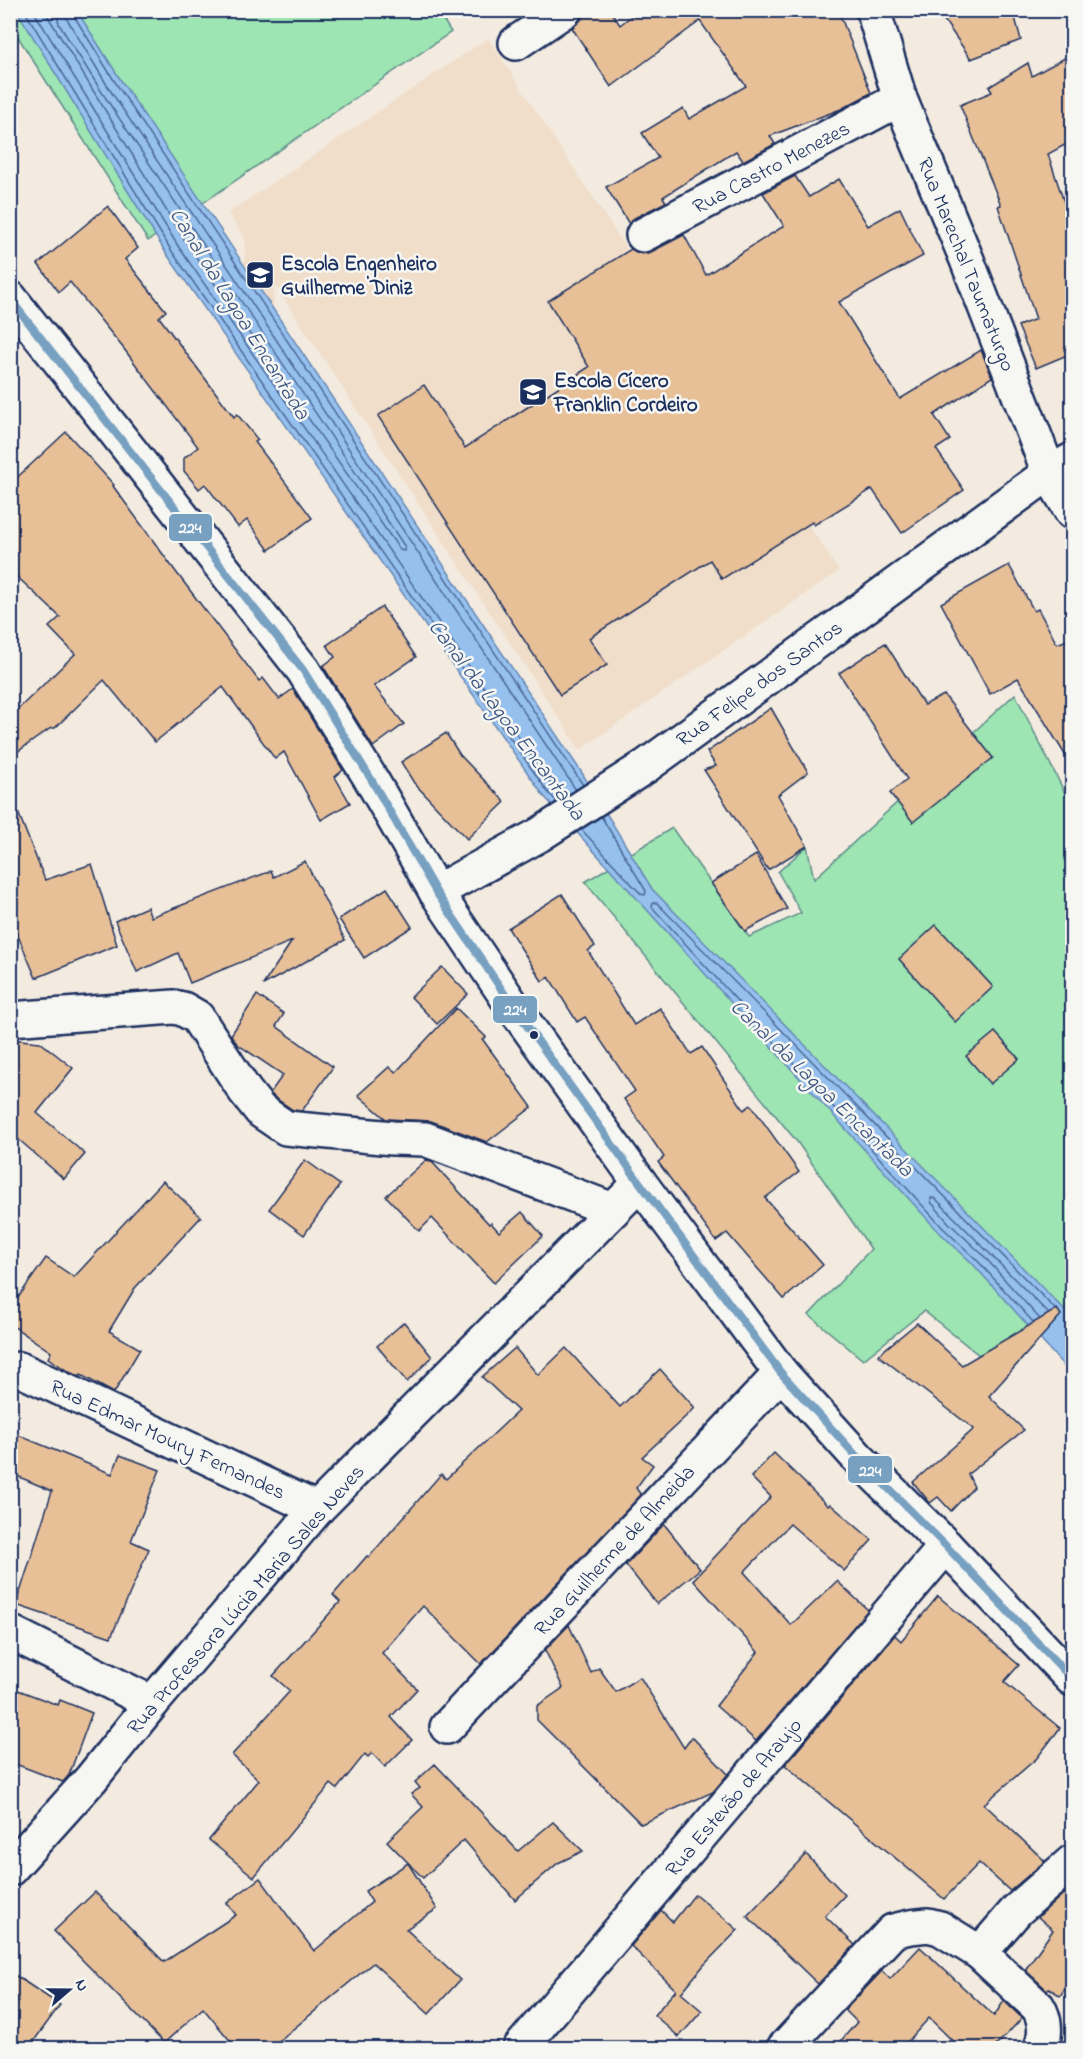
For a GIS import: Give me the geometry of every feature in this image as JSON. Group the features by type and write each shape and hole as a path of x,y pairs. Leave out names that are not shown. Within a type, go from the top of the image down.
{"street":[{"path":"516,42 565,10"},
{"name":"Rua Marechal Taumaturgo","path":"873,10 900,99 967,260 1061,466 1072,512"},
{"name":"Rua Castro Menezes","path":"643,235 900,99"},
{"path":"10,298 303,670 371,779 436,892 512,1005 781,1373 859,1459 946,1546 1072,1679"},
{"name":"Rua Felipe dos Santos","path":"436,892 539,835 646,765 1061,466"},
{"path":"10,1019 174,1007 183,1009 197,1017 245,1091 261,1111 286,1128 393,1138 425,1138 613,1210"},
{"name":"Rua Professora Lúcia Maria Sales Neves","path":"10,1869 92,1779 152,1703 317,1509 640,1183"},
{"name":"Rua Edmar Moury Fernandes","path":"19,1369 317,1509"},
{"name":"Rua Guilherme de Almeida","path":"447,1727 781,1373"},
{"name":"Rua Estevão de Araujo","path":"520,2049 946,1546"},
{"path":"10,1632 152,1703"},
{"path":"980,1953 1017,1910 1072,1862"},
{"path":"784,2049 894,1931 928,1926 940,1928 980,1953 1038,2007 1043,2015 1045,2030 1041,2049"}],"shaded area":[{"name":"Escola Cícero Franklin Cordeiro","path":"488,38 839,571 580,750 275,285 272,313 243,314 245,239 228,213"}],"green space":[{"path":"11,10 437,10 451,32 148,241 11,26"},
{"path":"1015,694 1072,807 1072,1306 979,1355 924,1311 863,1360 809,1315 871,1249 798,1143 585,882 672,828 749,937 801,913 778,872 807,846 814,879"}],"water":[{"name":"Canal da Lagoa Encantada","path":"17,11 77,11 582,773 652,889 1072,1318 1072,1375 972,1263 939,1232 543,795 166,253"}],"building":[{"path":"583,10 610,10 620,25 639,10 838,10 871,93 841,109 770,136 775,144 743,161 736,151 663,197 666,202 634,218 629,224 606,187 658,158 642,133 683,108 689,119 746,86 700,21 611,87 572,28 582,19"},
{"path":"937,10 1013,10 1021,40 971,59"},
{"path":"1072,54 1072,141 1048,154 1072,226 1072,353 1036,368 1018,326 1036,319 998,206 1001,205 960,105 992,92 989,87 1028,63 1032,76"},
{"path":"795,176 809,197 839,179 868,226 900,208 923,256 839,302 900,399 981,350 992,377 934,415 950,440 936,449 964,490 902,533 872,489 814,525 812,522 722,579 710,560 589,638 607,665 560,695 378,416 424,385 465,448 589,367 548,301 631,249 642,254 651,252 684,235 706,275 784,226 763,193"},
{"path":"108,206 138,248 125,259 166,311 159,317 234,417 237,414 258,440 255,442 312,518 269,550 247,520 238,527 205,484 199,489 184,471 184,458 198,447 70,282 59,292 38,264"},
{"path":"66,432 114,485 176,572 259,681 263,678 279,699 293,689 343,770 335,777 350,803 321,820 284,752 275,759 223,687 155,742 104,680 55,728 51,728 10,757 10,717 75,654 49,627 60,617 10,570 10,484"},
{"path":"1009,565 1034,611 1038,609 1057,644 1072,638 1072,766 1018,678 990,694 941,603"},
{"path":"382,607 416,657 374,686 404,724 373,747 323,666 335,657 327,645"},
{"path":"885,643 924,705 944,695 993,758 913,822 890,793 907,779 839,673"},
{"path":"771,708 808,772 778,795 807,846 768,870 704,770 716,766 707,752"},
{"path":"446,733 460,755 505,802 467,839 414,783 401,762"},
{"path":"10,797 12,797 45,880 92,864 117,945 36,978 10,917"},
{"path":"756,855 787,909 745,931 711,883"},
{"path":"305,861 345,940 263,985 292,941 190,983 178,953 137,972 115,921 147,907 151,917 271,871 274,877"},
{"path":"387,888 412,927 364,958 339,919"},
{"path":"562,894 595,946 588,951 634,1025 660,1008 691,1054 702,1047 744,1110 751,1105 799,1172 765,1198 823,1265 784,1299 727,1233 716,1241 658,1162 664,1157 624,1099 635,1091 585,1017 577,1022 549,977 542,981 508,928"},
{"path":"936,925 993,987 955,1022 899,959"},
{"path":"442,967 468,994 437,1024 411,997"},
{"path":"257,995 284,1014 276,1026 333,1067 302,1111 293,1110 270,1093 283,1075 237,1044 231,1035"},
{"path":"456,1008 486,1037 483,1040 532,1107 487,1142 431,1121 386,1119 358,1095 389,1067 396,1072"},
{"path":"995,1032 1019,1059 990,1084 966,1056"},
{"path":"10,1039 40,1042 73,1068 37,1113 85,1154 64,1179 17,1138 10,1147"},
{"path":"305,1160 340,1185 304,1235 269,1209"},
{"path":"426,1160 432,1162 499,1232 522,1212 543,1236 494,1283 432,1218 419,1231 386,1196"},
{"path":"163,1181 201,1217 135,1288 109,1331 140,1349 114,1393 81,1375 80,1377 69,1372 48,1358 51,1352 10,1324 10,1309 46,1258 74,1277"},
{"path":"1057,1309 1061,1315 989,1396 1024,1430 968,1474 974,1487 951,1511 938,1497 930,1503 913,1482 974,1429 878,1355 917,1323 962,1365"},
{"path":"404,1322 432,1357 407,1382 377,1346"},
{"path":"515,1348 538,1375 566,1348 620,1407 660,1369 695,1408 642,1457 653,1465 636,1488 641,1495 481,1664 423,1606 382,1653 417,1689 391,1717 412,1740 385,1767 372,1753 368,1757 365,1754 337,1789 331,1784 254,1877 209,1840 259,1780 232,1755 290,1691 273,1676 340,1602 333,1595 441,1474 446,1479 518,1411 482,1377"},
{"path":"18,1435 112,1474 120,1455 160,1470 131,1541 149,1549 111,1637 16,1605 52,1491 10,1473 10,1453"},
{"path":"774,1453 828,1506 830,1504 872,1540 844,1571 790,1524 744,1572 791,1625 837,1581 868,1610 756,1741 716,1706 758,1652 693,1580 771,1497 751,1477"},
{"path":"664,1524 700,1569 657,1604 626,1565"},
{"path":"938,1596 1019,1665 1004,1682 1060,1728 1037,1758 984,1804 1045,1861 1010,1891 979,1863 944,1899 785,1765 895,1635 901,1641"},
{"path":"569,1625 591,1673 599,1668 616,1692 640,1677 684,1748 692,1737 728,1774 713,1792 641,1824 537,1720 537,1706 563,1688 545,1650"},
{"path":"10,1687 58,1705 60,1700 92,1713 69,1775 63,1782 10,1762"},
{"path":"435,1764 518,1851 553,1822 583,1851 558,1863 515,1900 464,1840 423,1878 387,1841 423,1807 411,1794 420,1788 415,1782"},
{"path":"806,1854 845,1895 825,1916 855,1945 818,1984 747,1916"},
{"path":"408,1863 437,1909 406,1929 460,1980 429,2014 373,1963 269,2049 237,2049 203,2008 164,2043 54,1931 95,1892 164,1962 236,1915 227,1903 260,1878 314,1951 372,1902 365,1891"},
{"path":"1072,1886 1072,1978 1060,1996 1049,1988 1047,1990 1025,1970 1053,1930 1038,1917"},
{"path":"695,1894 738,1930 681,1993 702,2011 679,2037 654,2015 676,1990 631,1946 661,1910 673,1922"},
{"path":"920,1947 994,2016 1004,2001 1022,2018 993,2049 961,2049 929,2018 901,2049 834,2049 857,2022 845,2010 882,1971 890,1979"},
{"path":"10,1972 60,2005 28,2049 10,2049"}],"transit line":[{"name":"224","path":"10,299 303,670 371,779 436,892 512,1005 781,1373 859,1459 946,1546 1072,1679"}],"place":[{"name":"Escola Engenheiro Guilherme Diniz","path":"260,275"},
{"name":"Escola Cícero Franklin Cordeiro","path":"533,392"}]}
